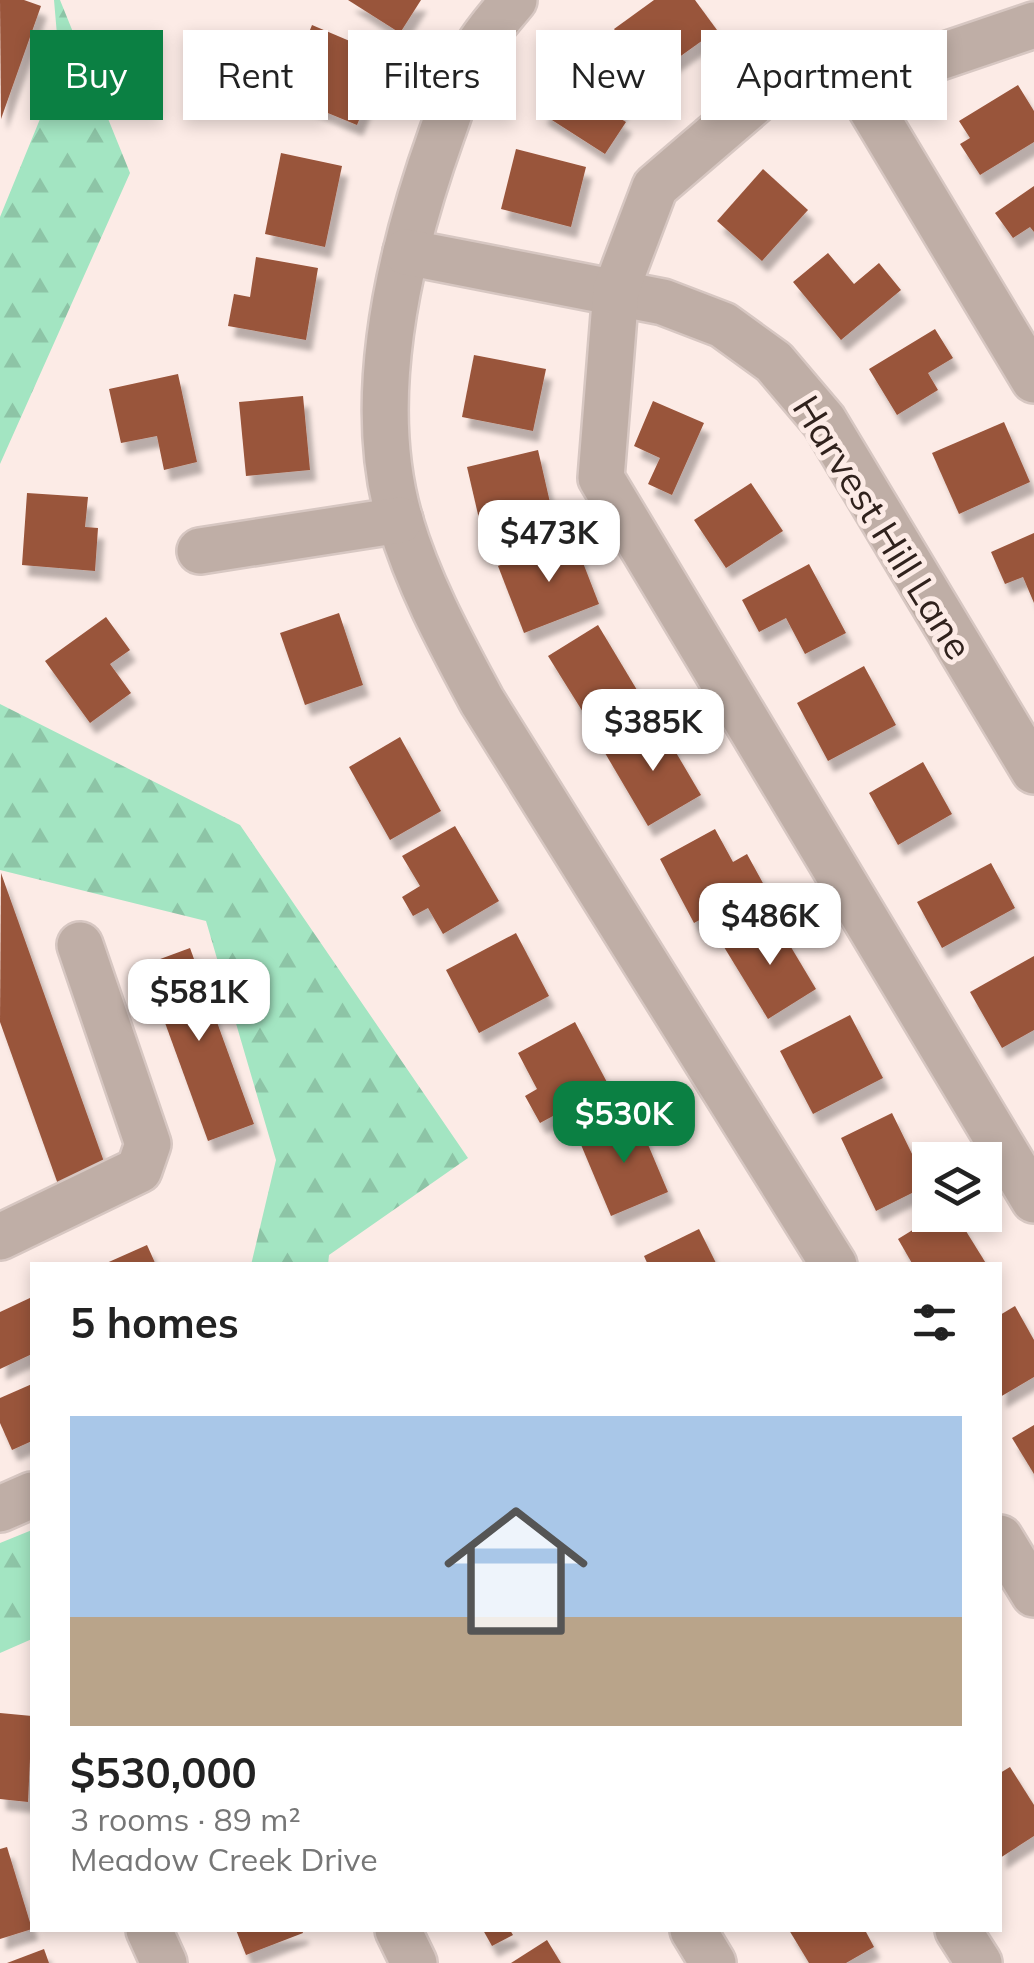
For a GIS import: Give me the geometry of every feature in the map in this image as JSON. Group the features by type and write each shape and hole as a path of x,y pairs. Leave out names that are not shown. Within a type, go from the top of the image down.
{"street":[{"path":"514,0 475,50 428,171 406,252 390,341 386,444 400,520 436,614 482,701 832,1262"},
{"path":"947,55 1034,25"},
{"path":"733,120 655,187 616,290 601,478 1034,1200"},
{"path":"877,120 1034,380"},
{"name":"Harvest Hill Lane","path":"406,252 663,302 723,325 774,362 824,422 1034,771"},
{"path":"200,551 400,520"},
{"path":"0,1238 139,1170 148,1144 80,945"},
{"path":"0,1509 30,1496"},
{"path":"1002,1541 1034,1594"},
{"path":"150,1932 164,1963"},
{"path":"399,1932 414,1963"},
{"path":"694,1932 713,1963"},
{"path":"959,1932 979,1963"}],"green space":[{"path":"54,0 60,0 72,30 57,30"},
{"path":"40,120 109,120 130,173 0,464 0,217"},
{"path":"0,704 240,825 468,1158 329,1255 328,1262 252,1262 276,1160 206,921 0,870"},
{"path":"30,1531 30,1640 0,1653 0,1543"}],"building":[{"path":"0,0 24,0 41,6 1,119"},
{"path":"348,0 421,0 402,30 395,30"},
{"path":"654,0 695,0 717,30 701,30 701,41 681,56 681,30 614,29"},
{"path":"328,32 348,40 348,120 359,120 357,125 328,113"},
{"path":"1018,85 1034,111 1034,142 980,175 960,144 970,138 959,121"},
{"path":"552,120 626,122 605,154"},
{"path":"516,149 586,167 571,227 501,209"},
{"path":"281,153 342,166 325,247 265,234"},
{"path":"763,169 808,210 762,261 717,221"},
{"path":"1034,186 1034,232 1030,227 1013,238 995,213"},
{"path":"828,253 854,284 879,263 901,290 841,340 793,282"},
{"path":"256,257 318,268 306,340 228,326 234,294 250,297"},
{"path":"935,329 953,358 928,373 938,390 897,415 869,369"},
{"path":"474,355 546,369 533,431 462,417"},
{"path":"178,374 197,462 164,470 157,436 121,443 109,389"},
{"path":"303,396 310,470 246,476 239,402"},
{"path":"653,401 704,423 672,495 648,484 660,458 634,446"},
{"path":"1004,422 1030,482 959,514 932,453"},
{"path":"538,450 554,520 483,536 467,467"},
{"path":"751,483 783,531 726,568 694,520"},
{"path":"27,493 88,497 85,527 98,528 95,571 22,565"},
{"path":"1034,533 1034,603 1023,577 1005,584 991,552"},
{"path":"573,537 599,604 524,633 498,566"},
{"path":"809,564 846,633 805,654 786,618 759,632 742,600"},
{"path":"339,613 363,685 305,705 280,633"},
{"path":"106,617 130,650 110,664 131,693 90,723 45,661"},
{"path":"598,625 640,695 591,725 548,656"},
{"path":"864,666 896,725 828,761 797,703"},
{"path":"658,722 701,795 648,826 605,753"},
{"path":"400,737 441,811 390,840 349,767"},
{"path":"923,762 952,814 898,845 869,793"},
{"path":"455,826 499,901 443,934 428,908 413,916 402,897 420,886 402,856"},
{"path":"715,829 733,862 747,854 764,885 694,923 660,859"},
{"path":"991,863 1015,908 942,948 917,902"},
{"path":"1,873 108,1173 60,1190 0,1022"},
{"path":"773,917 816,989 768,1019 724,947"},
{"path":"516,933 549,996 479,1033 446,970"},
{"path":"190,948 254,1124 208,1141 144,965"},
{"path":"1034,956 1034,1030 1002,1048 970,992"},
{"path":"850,1015 883,1078 813,1114 780,1051"},
{"path":"575,1022 609,1086 540,1123 525,1096 537,1089 518,1053"},
{"path":"892,1113 912,1154 912,1193 876,1211 841,1138"},
{"path":"636,1116 668,1192 611,1216 579,1140"},
{"path":"699,1229 716,1262 647,1262 644,1256"},
{"path":"912,1230 967,1232 985,1262 911,1262 898,1239"},
{"path":"147,1245 155,1262 109,1262"},
{"path":"30,1298 30,1355 0,1369 0,1312"},
{"path":"1015,1306 1034,1340 1034,1377 1002,1396 1002,1314"},
{"path":"30,1385 30,1442 12,1450 0,1423 0,1398"},
{"path":"1034,1425 1034,1474 1012,1438"},
{"path":"0,1713 30,1716 28,1802 0,1799"},
{"path":"1010,1767 1034,1805 1034,1836 1002,1857 1002,1772"},
{"path":"7,1847 30,1930 0,1939 0,1849"},
{"path":"237,1932 303,1932 303,1933 246,1955"},
{"path":"484,1932 511,1932 513,1935 492,1946"},
{"path":"790,1932 866,1932 874,1947 846,1963 809,1963"},
{"path":"547,1940 561,1963 511,1963"},
{"path":"44,1949 49,1963 7,1963"}]}
